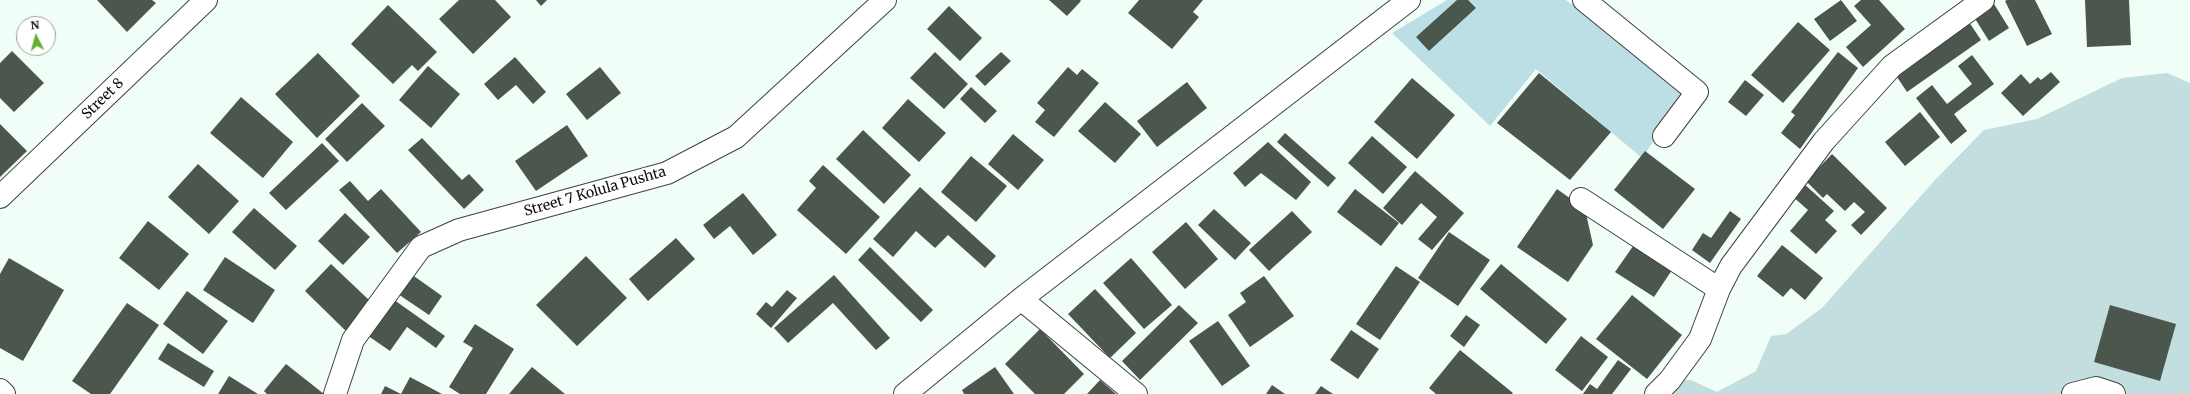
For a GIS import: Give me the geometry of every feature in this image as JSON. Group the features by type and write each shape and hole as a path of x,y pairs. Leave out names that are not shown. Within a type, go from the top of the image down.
{"street":[{"name":"Street 8","path":"0,197 206,0"},
{"name":"Street 7 Kolula Pushta","path":"334,394 353,340 421,248 459,230 667,173 729,141 736,137 885,0"},
{"path":"905,394 1020,299 1409,0"},
{"path":"1584,0 1697,92 1664,136"},
{"path":"1656,394 1670,380 1700,339 1719,289 1731,266 1824,141 1892,66 1983,0"},
{"path":"1581,199 1719,289"},
{"path":"1020,299 1136,394"},
{"path":"2073,394 2096,388 2114,394"},
{"path":"0,390 4,394"}],"shaded area":[{"path":"1447,0 1566,0 1685,95 1642,158 1536,69 1490,126 1392,33"},
{"path":"2167,73 2190,83 2190,394 1654,394 1665,380 1691,380 1717,392 1756,371 1771,336 1786,334 1822,308 1935,180 1984,130 2037,119 2122,78"}],"building":[{"path":"97,0 152,0 156,3 127,32"},
{"path":"459,0 495,0 511,17 473,54 439,19"},
{"path":"536,0 547,0 541,6"},
{"path":"1049,0 1080,0 1081,1 1067,16"},
{"path":"1139,0 1203,0 1193,12 1199,17 1172,49 1128,13"},
{"path":"1457,0 1468,0 1476,8 1429,51 1416,37"},
{"path":"1841,0 1857,21 1830,41 1814,19"},
{"path":"1861,0 1879,0 1905,29 1863,67 1846,47 1871,25 1854,6"},
{"path":"2035,0 2052,34 2027,46 2005,1"},
{"path":"2085,0 2129,0 2131,45 2087,47"},
{"path":"1994,4 2009,28 1989,41 1974,17"},
{"path":"388,5 437,52 418,71 412,65 393,84 351,44"},
{"path":"949,6 982,38 960,61 927,29"},
{"path":"1798,22 1830,50 1783,103 1751,75"},
{"path":"1969,22 1981,40 1907,92 1895,74"},
{"path":"12,51 44,83 14,112 0,98 0,63"},
{"path":"935,52 968,84 944,109 910,78"},
{"path":"1001,52 1011,61 985,86 975,76"},
{"path":"1838,52 1858,68 1800,149 1781,133 1795,115 1791,112"},
{"path":"318,53 360,96 317,138 275,94"},
{"path":"1972,55 1994,84 1954,114 1967,131 1951,144 1916,98 1932,85 1947,104 1972,84 1958,66"},
{"path":"515,57 546,92 533,104 516,85 498,100 484,84"},
{"path":"428,66 460,94 431,128 399,100"},
{"path":"600,67 621,93 587,120 566,94"},
{"path":"1068,67 1077,75 1082,69 1099,83 1054,137 1035,122 1045,110 1037,103"},
{"path":"2051,72 2060,82 2023,116 2001,93 2021,74 2030,84 2038,77 2041,80"},
{"path":"1539,73 1611,132 1570,180 1497,123"},
{"path":"1412,78 1455,115 1417,159 1374,122"},
{"path":"1745,80 1764,95 1746,116 1728,102"},
{"path":"1187,82 1207,108 1157,147 1137,121"},
{"path":"971,87 997,111 985,123 960,99"},
{"path":"241,97 293,142 263,178 210,133"},
{"path":"908,99 946,133 919,162 882,128"},
{"path":"1105,102 1141,134 1115,163 1078,131"},
{"path":"362,103 385,126 347,162 325,139"},
{"path":"1920,112 1940,137 1905,166 1885,142"},
{"path":"0,124 27,151 0,177"},
{"path":"567,125 588,156 536,191 515,161"},
{"path":"863,130 911,175 884,204 836,159"},
{"path":"1285,133 1336,178 1328,187 1277,142"},
{"path":"1013,134 1044,160 1018,190 988,164"},
{"path":"1372,136 1407,167 1383,194 1348,163"},
{"path":"422,138 462,180 469,174 484,190 464,209 408,150"},
{"path":"1268,142 1311,182 1296,200 1261,173 1245,187 1233,173"},
{"path":"322,143 339,161 286,210 269,193"},
{"path":"1645,151 1695,189 1663,229 1614,190"},
{"path":"1832,154 1887,208 1861,235 1851,225 1865,212 1854,202 1845,211 1827,194 1823,198 1806,181"},
{"path":"971,156 1007,186 976,222 941,192"},
{"path":"198,164 239,201 209,234 168,197"},
{"path":"823,165 880,217 846,254 797,210 816,188 809,181"},
{"path":"1415,171 1464,213 1432,250 1418,239 1437,217 1421,203 1402,225 1383,208"},
{"path":"350,181 368,201 381,189 421,232 397,253 339,190"},
{"path":"1803,183 1834,211 1825,220 1837,231 1816,254 1790,231 1808,210 1792,196"},
{"path":"920,187 996,256 985,268 948,235 935,248 916,231 893,257 873,239"},
{"path":"1355,189 1399,223 1381,246 1337,212"},
{"path":"1557,189 1585,209 1593,245 1568,282 1517,247"},
{"path":"743,193 777,235 753,255 730,226 714,239 703,225"},
{"path":"254,208 297,246 275,270 232,232"},
{"path":"1214,209 1251,243 1235,260 1198,225"},
{"path":"1292,211 1312,232 1269,271 1249,250"},
{"path":"1730,211 1741,219 1710,263 1692,250 1703,233 1711,238"},
{"path":"345,213 370,237 343,265 318,241"},
{"path":"148,221 189,254 159,290 119,258"},
{"path":"1186,222 1218,259 1185,289 1152,252"},
{"path":"1449,232 1490,260 1458,306 1418,278"},
{"path":"676,238 695,259 648,301 629,279"},
{"path":"1638,239 1676,264 1654,297 1615,272"},
{"path":"1782,245 1823,278 1805,300 1791,288 1783,297 1757,276"},
{"path":"870,247 933,310 921,322 858,260"},
{"path":"586,256 627,298 577,346 536,305"},
{"path":"225,257 275,290 253,323 203,290"},
{"path":"9,258 64,290 23,361 0,348 0,274"},
{"path":"1131,258 1172,305 1144,329 1103,283"},
{"path":"331,264 369,300 349,334 305,291"},
{"path":"1501,264 1567,319 1546,344 1480,289"},
{"path":"1396,266 1420,282 1380,340 1356,324"},
{"path":"411,274 442,296 429,315 398,294"},
{"path":"834,275 890,338 876,350 833,303 788,343 774,328"},
{"path":"1264,276 1294,316 1250,347 1228,315 1246,302 1240,293"},
{"path":"1095,289 1136,333 1110,358 1068,314"},
{"path":"787,290 797,298 771,328 756,314 766,302 772,307"},
{"path":"187,291 228,321 203,354 163,324"},
{"path":"1632,295 1682,335 1647,379 1596,339"},
{"path":"390,297 445,336 436,348 407,327 390,351 364,333"},
{"path":"127,303 159,325 110,394 91,394 72,381"},
{"path":"1179,305 1198,323 1140,380 1122,361"},
{"path":"2110,305 2176,324 2160,381 2094,362"},
{"path":"1466,315 1480,325 1464,347 1450,336"},
{"path":"1218,321 1250,366 1222,386 1189,341"},
{"path":"475,324 514,349 486,394 460,394 449,387 473,348 463,342"},
{"path":"1040,329 1084,374 1064,394 1035,394 1005,364"},
{"path":"1351,330 1379,349 1358,379 1330,360"},
{"path":"1581,336 1608,357 1582,391 1555,370"},
{"path":"168,343 214,371 204,387 158,359"},
{"path":"1460,350 1513,393 1436,394 1429,388"},
{"path":"1618,360 1631,369 1612,394 1583,394 1590,384 1597,389"},
{"path":"286,364 324,394 267,394 264,391"},
{"path":"532,367 565,394 509,394"},
{"path":"995,367 1014,394 964,394 962,390"},
{"path":"229,376 258,394 218,394"},
{"path":"410,377 442,394 401,394"},
{"path":"1100,380 1116,394 1087,394"},
{"path":"1272,385 1285,394 1266,394"},
{"path":"385,386 401,394 381,394"},
{"path":"1321,386 1333,394 1315,394"}]}
